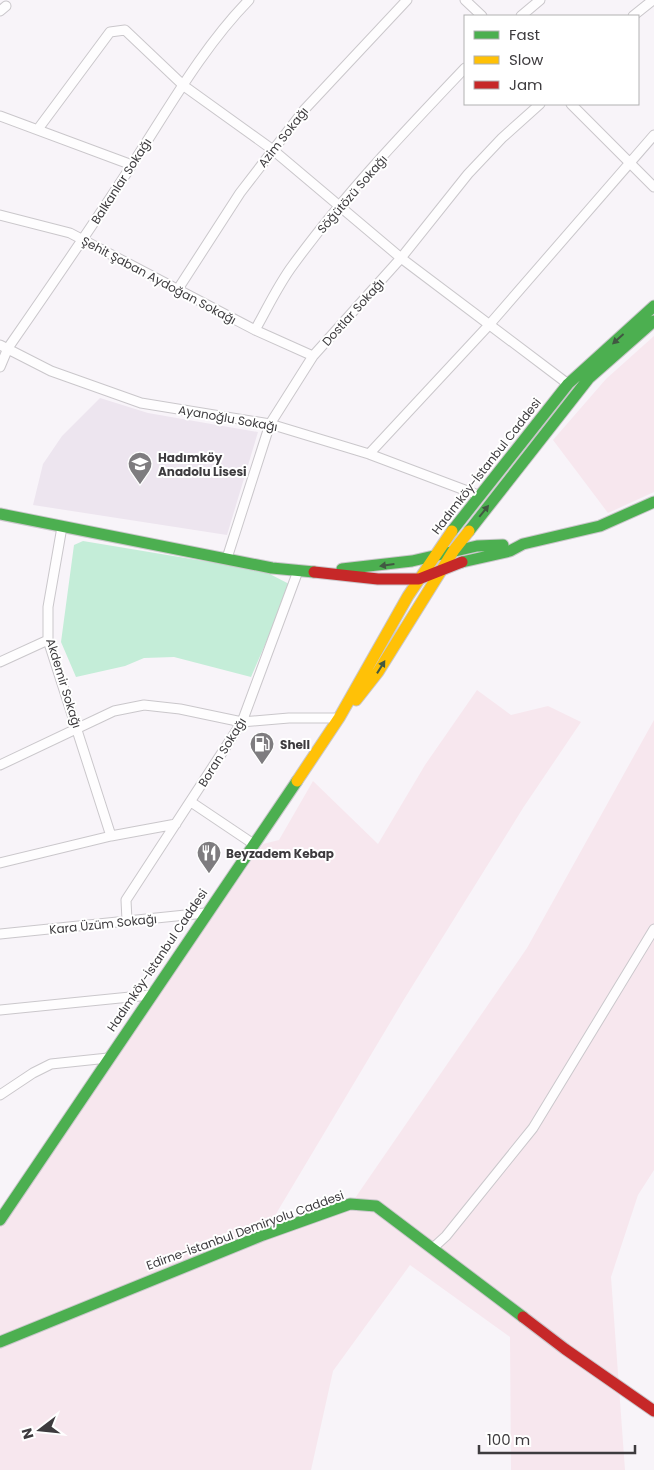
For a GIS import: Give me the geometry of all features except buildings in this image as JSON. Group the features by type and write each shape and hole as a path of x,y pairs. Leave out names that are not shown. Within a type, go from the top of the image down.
{"main road":[{"name":"Hadımköy-İstanbul Caddesi","path":"0,1220 252,843 339,718 419,579 478,495 568,384 654,306"},
{"name":"Hadımköy-İstanbul Caddesi","path":"339,718 349,709 378,672 454,550 589,378 654,321"},
{"path":"314,572 381,566 477,546 524,544 600,526 654,502"},
{"path":"0,514 298,571 378,579 419,579 466,560 510,551 524,544"},
{"name":"Edirne-İstanbul Demiryolu Caddesi","path":"0,1342 132,1286 263,1235 350,1204 376,1206 434,1247 565,1349 654,1410"}],"street":[{"name":"Balkanlar Sokağı","path":"0,367 4,347 84,240 228,21 249,0"},
{"name":"Azim Sokağı","path":"178,289 240,193 304,110 408,0"},
{"path":"465,0 481,15"},
{"path":"522,15 540,0"},
{"path":"634,15 653,0"},
{"path":"38,129 110,32 125,30 184,86 273,150 401,258 568,384"},
{"name":"Söğütözü Sokağı","path":"255,330 292,266 340,207 464,69"},
{"name":"Dostlar Sokağı","path":"227,558 270,424 313,356 401,258 468,174 502,138 539,105"},
{"path":"572,105 628,164 654,187"},
{"path":"0,116 132,165"},
{"path":"369,454 489,325 654,135"},
{"name":"Şehit Şaban Aydoğan Sokağı","path":"0,215 70,233 255,330 313,356"},
{"name":"Ayanoğlu Sokağı","path":"4,347 51,371 141,403 270,424 369,454 478,495"},
{"name":"Akdemir Sokağı","path":"62,527 48,607 48,640 111,836"},
{"name":"Boran Sokağı","path":"127,921 126,900 242,722 298,571"},
{"path":"0,662 48,640"},
{"path":"0,765 114,711 144,705 180,709 242,722 289,718 339,718"},
{"path":"190,802 252,843"},
{"path":"0,862 111,836 176,824"},
{"name":"Kara Üzüm Sokağı","path":"0,934 206,913"},
{"path":"434,1247 446,1236 533,1128 654,929"},
{"path":"0,1010 150,995"},
{"path":"0,1095 33,1072 51,1064 108,1058"}],"shaded area":[{"path":"654,336 654,492 608,513 553,440 606,379"},
{"name":"Hadımköy Anadolu Lisesi","path":"100,398 148,413 258,432 227,535 33,505 43,464 62,436"},
{"path":"477,690 511,715 548,706 581,722 523,808 403,1001 264,1234 351,1204 527,948 654,720 654,1170 638,1195 611,1277 625,1470 511,1470 510,1337 410,1265 333,1371 311,1470 0,1470 0,1220 263,844 279,840 313,781 378,844 425,765"}],"green space":[{"path":"83,541 264,571 291,585 251,677 174,657 144,658 125,666 76,677 61,642 74,545"}],"traffic: fast":[{"path":"452,531 568,384 654,306"},
{"path":"469,531 589,378 654,321"},
{"path":"523,544 600,526 654,502"},
{"path":"0,514 272,568 314,572"},
{"path":"462,562 510,551 523,544"},
{"path":"342,569 412,561 477,546 503,545"},
{"path":"0,1220 297,781"},
{"path":"0,1342 263,1235 350,1204 376,1206 523,1317"}],"traffic: slow":[{"path":"297,781 339,718 408,596 452,531"},
{"path":"356,700 378,672 454,550 469,531"}],"traffic: jam":[{"path":"314,572 378,579 419,579 462,562"},
{"path":"523,1317 565,1349 654,1411"}],"place":[{"name":"Hadımköy Anadolu Lisesi","path":"140,485"},
{"name":"Shell","path":"262,765"},
{"name":"Beyzadem Kebap","path":"209,874"}]}
